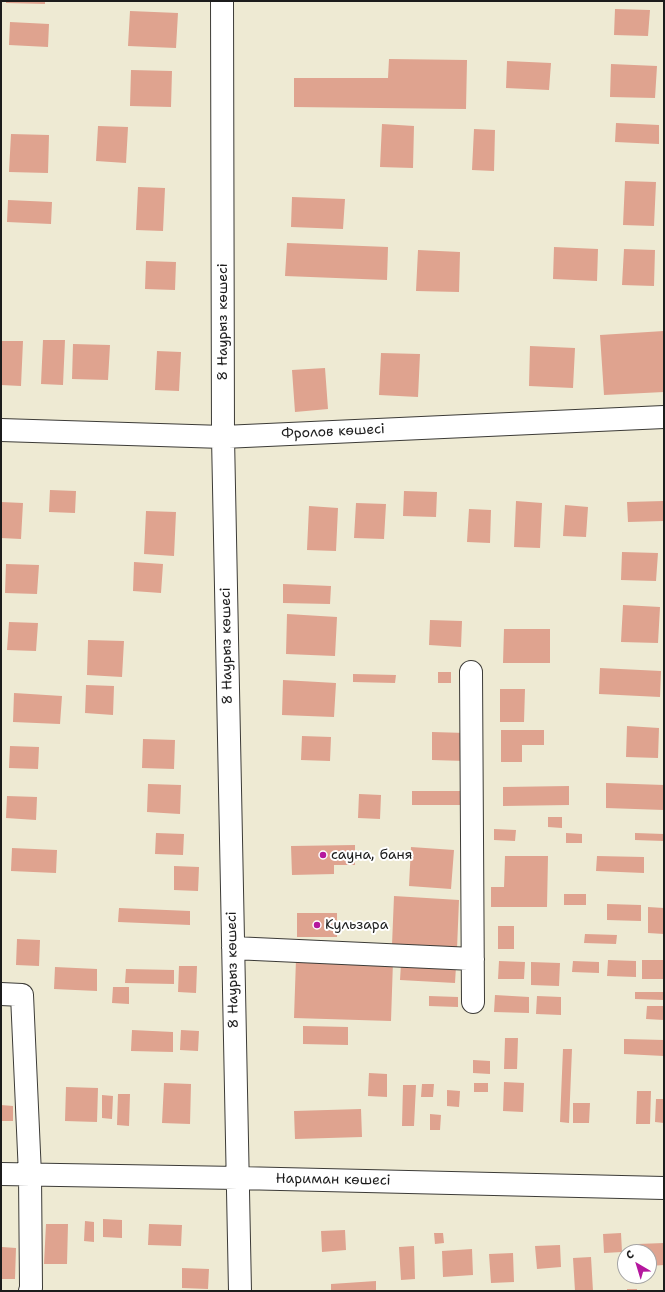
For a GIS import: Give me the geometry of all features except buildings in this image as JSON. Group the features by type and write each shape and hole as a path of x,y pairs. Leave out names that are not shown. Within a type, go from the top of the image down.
{"street":[{"name":"8 Наурыз көшесі","path":"222,1 223,437 240,1291"},
{"name":"Фролов көшесі","path":"1,430 223,437 664,417"},
{"path":"471,672 474,1002"},
{"path":"233,948 473,959"},
{"path":"1,994 22,995 30,1175 30,1291"},
{"name":"Нариман көшесі","path":"1,1174 664,1188"}],"place":[{"name":"сауна, баня","path":"323,855"},
{"name":"Кульзара","path":"317,925"}]}
